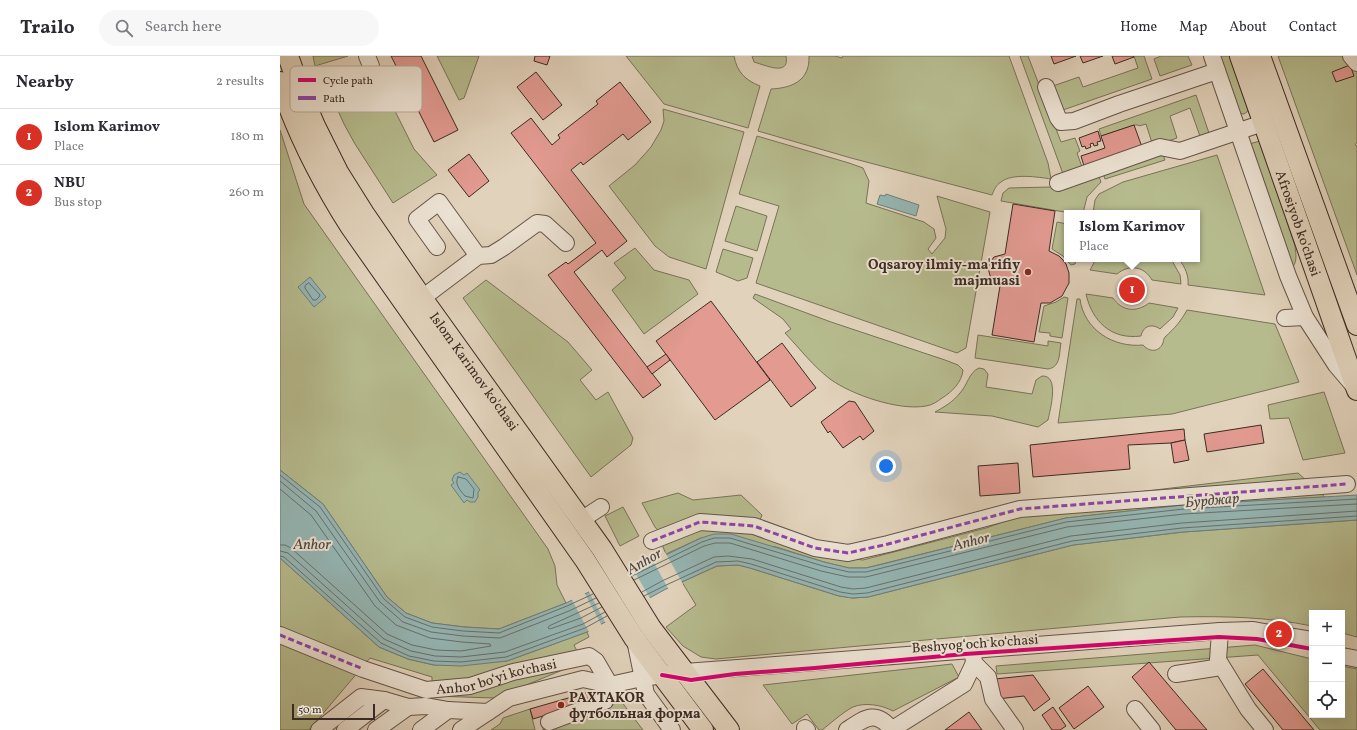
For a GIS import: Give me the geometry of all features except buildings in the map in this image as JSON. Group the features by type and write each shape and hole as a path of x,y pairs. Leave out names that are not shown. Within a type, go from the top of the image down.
{"main road":[{"name":"Afrosiyob ko'chasi","path":"1240,56 1357,390"},
{"name":"Afrosiyob ko'chasi","path":"1260,56 1357,325"},
{"name":"Islom Karimov ko'chasi","path":"280,82 290,110"},
{"name":"Islom Karimov ko'chasi","path":"291,112 300,137 323,183 350,226 415,303 581,520 602,549 651,628 729,730"},
{"name":"Islom Karimov ko'chasi","path":"309,112 338,172 365,215 415,303 585,560 634,638 703,730"}],"street":[{"path":"1351,56 1357,63"},
{"path":"1046,87 1061,122 1074,121 1119,104 1215,63 1288,276 1305,317 1336,365 1357,390"},
{"path":"1058,183 1160,148 1180,151 1263,123"},
{"path":"437,247 417,219 439,202 478,256"},
{"path":"415,303 478,256 491,255 537,223 545,224 566,243"},
{"path":"1285,318 1305,317"},
{"path":"652,541 700,522 754,526 815,548 848,553 1020,509 1347,484"},
{"path":"581,520 600,507"},
{"name":"Beshyogʻoch koʻchasi","path":"610,686 642,678 662,675 688,676 973,655 1252,630 1309,639"},
{"name":"Anhor bo‘yi ko‘chasi","path":"280,634 363,669 426,698 513,672 589,656 596,661 610,686"},
{"path":"1220,634 1218,660 1248,709 1265,730"},
{"name":"Beshyogʻoch koʻchasi","path":"1220,634 1257,638 1309,649"},
{"path":"634,638 646,694 672,730"},
{"path":"1345,647 1357,650"},
{"path":"847,730 861,721 871,717 880,718 885,721 891,730 964,684 973,655"},
{"path":"973,655 988,677 993,699 1015,730"},
{"path":"1345,657 1357,659"},
{"path":"1176,674 1222,667"},
{"path":"461,730 509,698 583,679 610,686 605,701 549,722"},
{"path":"319,730 361,697 384,700 408,706"},
{"path":"376,730 408,706 426,698 448,710 488,712"},
{"path":"345,730 384,700"},
{"path":"1135,709 1152,730"},
{"path":"421,730 448,710"}],"green space":[{"path":"313,56 348,56 315,66"},
{"path":"437,56 479,56 464,98 459,100"},
{"path":"626,56 734,56 737,67 742,75 760,86 748,128 664,104"},
{"path":"752,56 786,56 786,62 781,68 770,67 754,62"},
{"path":"809,56 835,56 842,58 843,56 1009,56 1048,163 1051,179 1025,176 1012,177 999,183 992,195 851,158 758,131 771,89 786,87 799,81 807,71"},
{"path":"1020,56 1028,56 1061,142 1075,138 1080,151 1077,153 1082,167 1063,174"},
{"path":"1134,56 1144,56 1152,79 1063,110 1050,87 1079,77 1083,87 1138,68"},
{"path":"1161,56 1188,56 1192,65 1160,76 1154,59"},
{"path":"1218,56 1230,56 1249,108 1244,114 1238,113"},
{"path":"1278,56 1357,56 1357,142 1355,145 1357,146 1357,275"},
{"path":"1196,95 1210,136 1201,139 1190,108 1170,116 1177,138 1153,146 1146,124 1139,126 1134,125 1101,136 1099,129"},
{"path":"663,109 744,132 706,269 669,257 655,246 609,186 635,165 651,147 661,130 664,121"},
{"path":"339,112 396,112 414,149 437,175 393,203 344,124"},
{"path":"280,130 304,204 548,549 555,566 557,585 566,603 499,629 432,623 406,613 387,597 323,504 280,470"},
{"path":"757,136 863,168 869,181 866,203 924,222 934,229 936,238 928,249 932,254 945,238 946,229 937,196 990,212 966,348 957,353 756,283 779,206 739,194"},
{"path":"1260,141 1295,246 1295,262 1290,270 1249,144"},
{"path":"1162,152 1165,160 1105,179 1102,171"},
{"path":"1217,155 1265,295 1188,285 1188,278 1181,262 1200,262 1200,210 1093,210 1095,200 1099,194 1123,182"},
{"path":"1098,174 1101,182 1087,197 1084,210 1064,210 1064,212 1001,201 1003,193 1009,188 1061,186"},
{"path":"736,206 767,216 757,251 725,241"},
{"path":"1057,222 1064,223 1064,257 1052,249"},
{"path":"635,248 654,270 689,280 698,294 644,334 612,290 626,278 614,263"},
{"path":"723,249 753,258 747,278 738,281 716,272"},
{"path":"1068,262 1075,262 1075,264 1071,265"},
{"path":"1094,262 1173,262 1180,275 1181,284 1152,280 1149,275 1141,269 1136,268 1126,269 1117,274 1090,270"},
{"path":"486,280 568,342 592,370 580,380 596,400 608,392 633,438 631,445 591,477 463,298"},
{"path":"755,294 831,322 958,365 963,370 961,379 949,393 936,402 926,406 915,407 890,404 850,391 830,379 818,369 785,333 791,329 783,319 753,298"},
{"path":"1086,294 1113,298 1121,306 1130,309 1139,308 1149,303 1178,308 1173,317 1160,329 1154,326 1148,326 1141,336 1121,335 1104,327 1098,320 1093,313"},
{"path":"1064,297 1068,298 1062,338 1050,336 1050,333 1039,332 1044,306 1056,302"},
{"path":"1077,299 1080,299 1087,320 1102,335 1121,343 1143,345 1147,349 1152,350 1160,348 1163,344 1164,338 1178,324 1187,310 1275,324 1299,382 1172,414 1058,423"},
{"path":"978,335 1048,346 1048,341 1061,343 1059,359 1055,366 1048,369 975,358"},
{"path":"979,368 984,369 988,374 986,387 1032,394 1036,380 1042,376 1048,377 1051,381 1052,387 1052,401 1048,420 1038,427 992,416 935,412 957,396 970,376"},
{"path":"1324,392 1345,453 1303,460 1289,418 1270,419 1268,405"},
{"path":"1298,473 1325,497 1183,505 1066,518 866,568 849,568 776,547 701,538 666,554 663,547 661,534 655,527 642,503 678,493 693,500 741,495 762,515 755,532 827,556 863,560 986,528 1062,501"},
{"path":"623,507 639,536 620,546 605,516"},
{"path":"1357,520 1357,637 1345,634 1345,610 1309,610 1309,625 1246,618 1180,617 716,659 701,657 683,646 666,627 696,605 682,582 717,566 738,565 839,596 853,598 868,597 1073,545 1183,532"},
{"path":"280,558 379,647 408,659 434,665 507,661 587,632 589,637 574,645 579,655 577,664 495,698 432,696 432,677 370,658 309,730 280,730"},
{"path":"1255,645 1309,658 1309,717 1258,655 997,674 996,666"},
{"path":"952,664 959,677 893,711 884,707 873,705 858,705 845,712 822,730 819,730 807,714 792,724 763,685"},
{"path":"1345,667 1357,669 1357,730 1320,730 1310,718 1345,718"},
{"path":"621,701 643,730 542,730"},
{"path":"530,709 535,730 491,730 500,724 503,718"}],"water":[{"path":"886,194 919,205 916,216 877,204 880,195 885,196"},
{"path":"310,277 326,297 314,307 298,287"},
{"name":"Anhor","path":"280,470 323,504 387,597 406,613 432,623 499,629 566,603 701,538 714,534 731,534 849,568 866,568 1066,518 1183,505 1357,495 1357,520 1183,532 1073,545 868,597 852,598 839,596 738,565 717,566 666,589 587,632 507,661 461,666 434,665 408,659 379,647 280,558"},
{"path":"460,472 464,475 467,473 480,490 475,502 470,502 467,500 464,503 451,485 454,483 452,480 454,475"}],"pier":[{"path":"665,552 683,584 669,590 652,559"},
{"path":"633,569 651,600 606,624 588,590"},
{"path":"584,592 602,626 589,632 571,598"}],"marked path":[{"path":"652,541 700,522 754,526 815,548 848,553 1020,509 1347,484"},
{"path":"280,635 363,669"}],"cycle path":[{"path":"662,675 691,680 735,674 965,654 1219,637 1257,639 1309,648"}],"place":[{"name":"Oqsaroy ilmiy-ma'rifiy majmuasi","path":"1028,272"},
{"name":"Islom Karimov","path":"1132,290"},
{"name":"NBU","path":"1279,634"},
{"name":"PAXTAKOR футбольная форма","path":"561,705"}],"water label":[{"name":"Бурджар","path":"1212,500"}]}
